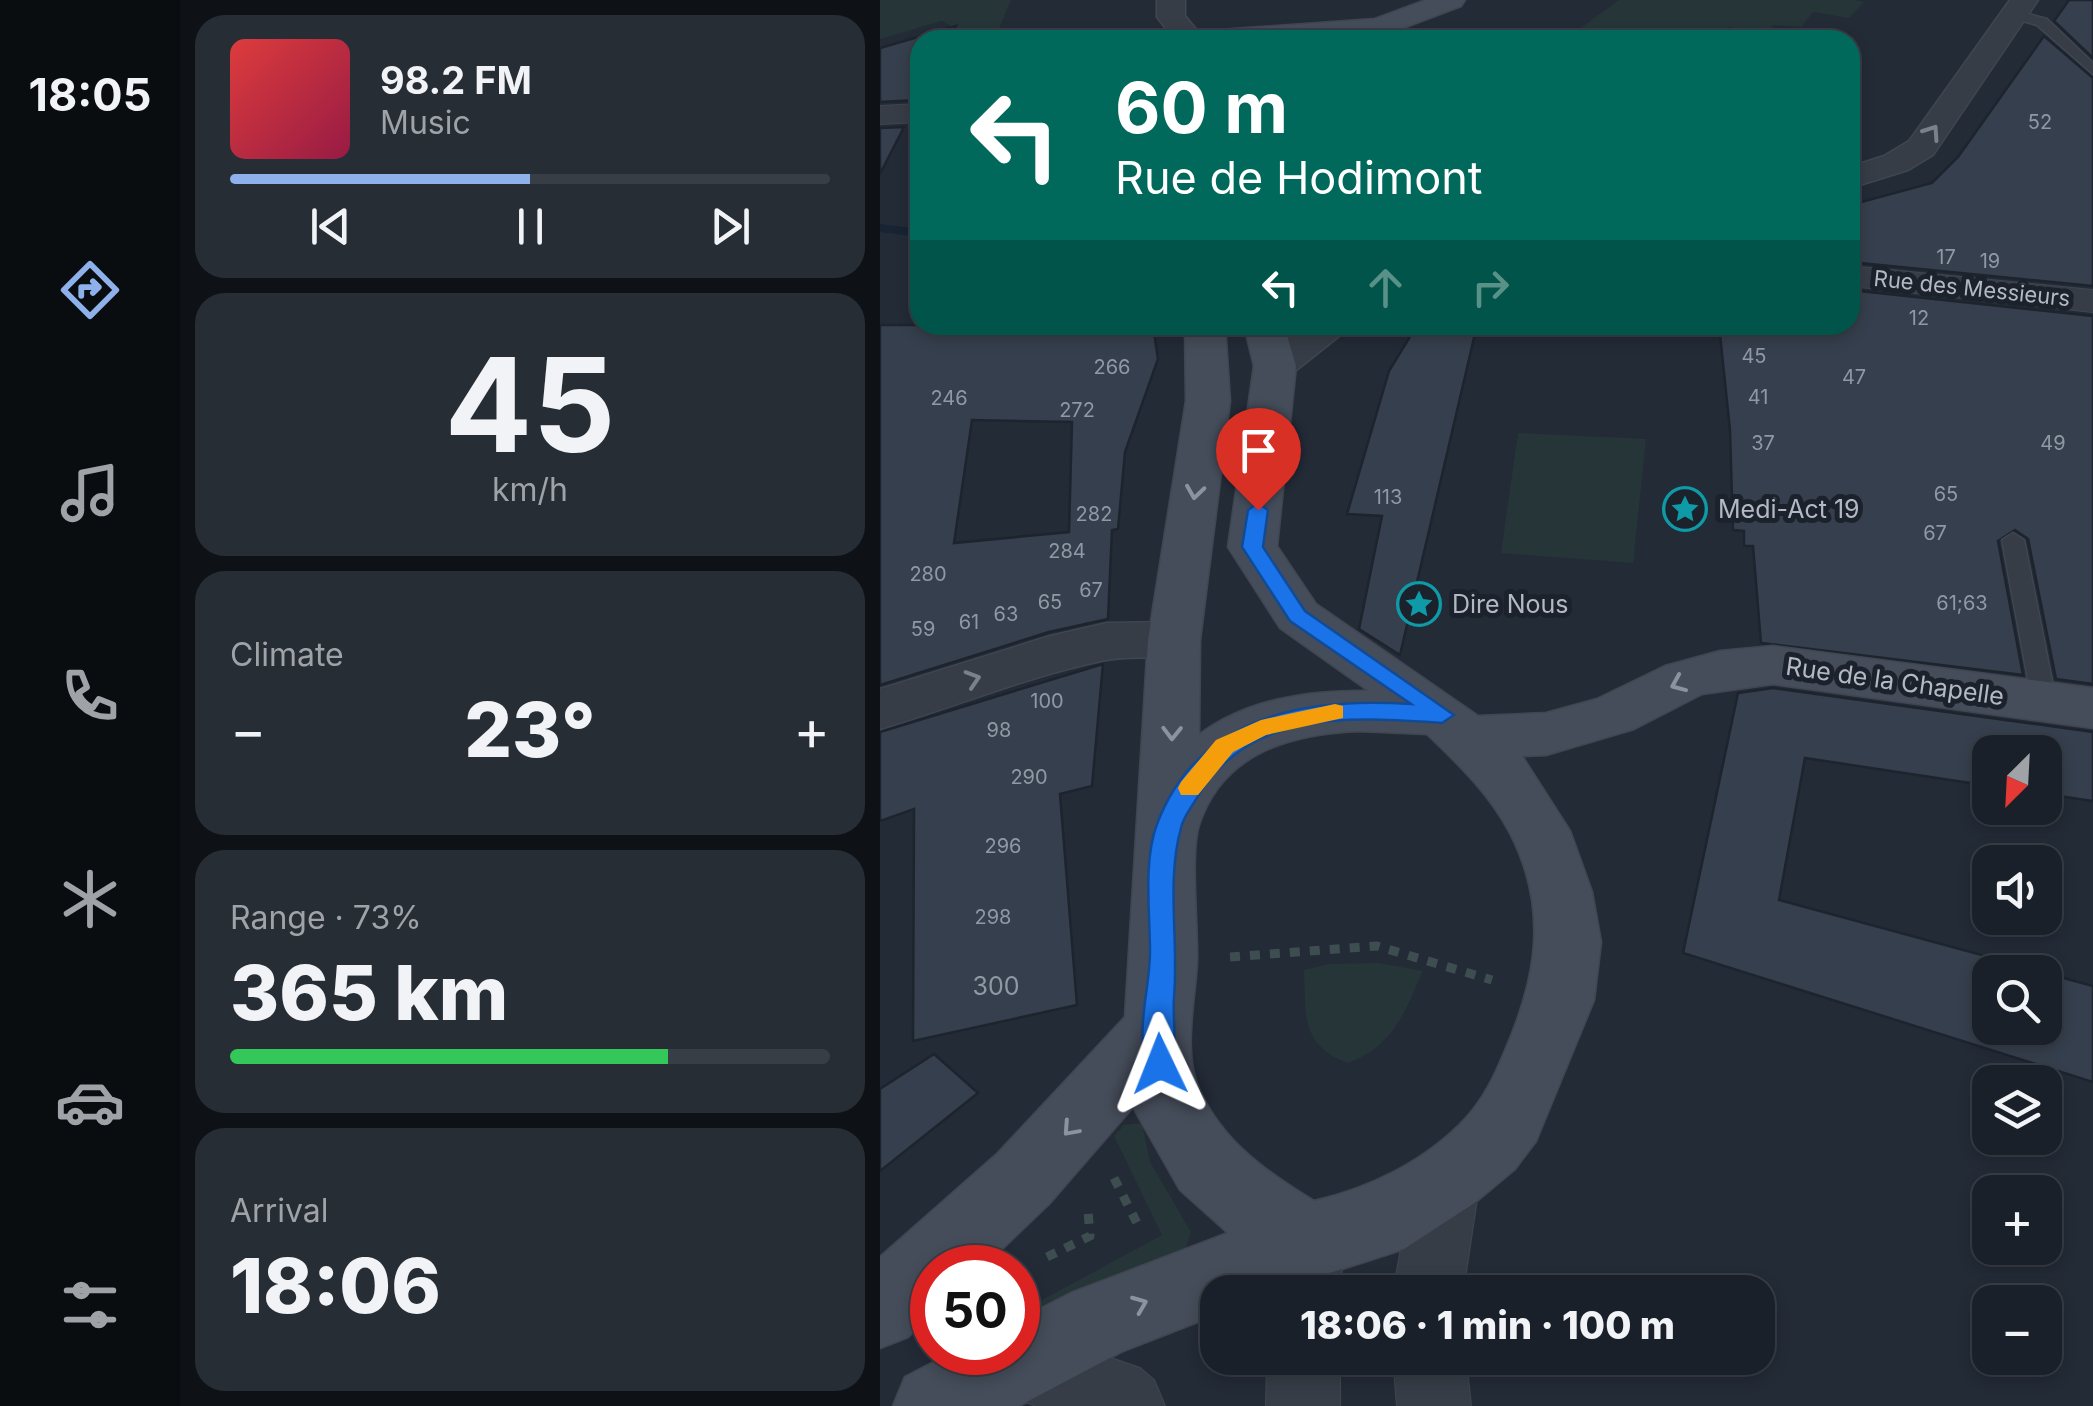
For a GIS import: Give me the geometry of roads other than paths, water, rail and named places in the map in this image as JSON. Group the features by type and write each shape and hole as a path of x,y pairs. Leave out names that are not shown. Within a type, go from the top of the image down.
{"main road":[{"path":"1374,30 1451,0"},
{"path":"1357,30 1383,27"},
{"path":"1205,335 1208,401 1174,640 1160,997 1164,1098 1206,1165 1307,1266"},
{"path":"1040,1349 1099,1321 1307,1266 1447,1180 1488,1145 1511,1118 1561,1000 1569,942 1562,892 1540,831 1502,772 1456,726 1298,616 1252,547 1269,346"},
{"name":"Rue de la Chapelle","path":"1169,826 1195,780 1224,746 1261,728 1357,709 1456,726 1546,734 1614,714 1684,680 1720,670 1773,665 2069,705"},
{"path":"880,1309 1023,1179 1160,997"},
{"path":"934,1406 990,1375"}],"street":[{"path":"1172,0 1172,17 1182,30"},
{"path":"1860,175 1896,164 1921,148 2018,7"},
{"path":"880,115 910,114"},
{"name":"Rue des Messieurs","path":"1860,277 2093,301"},
{"path":"1269,346 1314,335"},
{"path":"880,709 1050,654 1107,640 1174,640"},
{"path":"1431,1275 1447,1180"},
{"path":"1040,1370 1114,1394 1128,1406"},
{"path":"1303,1406 1304,1375"},
{"path":"1431,1375 1434,1406"}],"lane":[{"path":"2018,7 2042,22 2093,70"},
{"path":"2014,540 2069,705"}],"waterway":[{"path":"880,228 910,232"}],"place":[{"name":"Medi-Act 19","path":"1685,509"},
{"name":"Dire Nous","path":"1419,604"}]}
